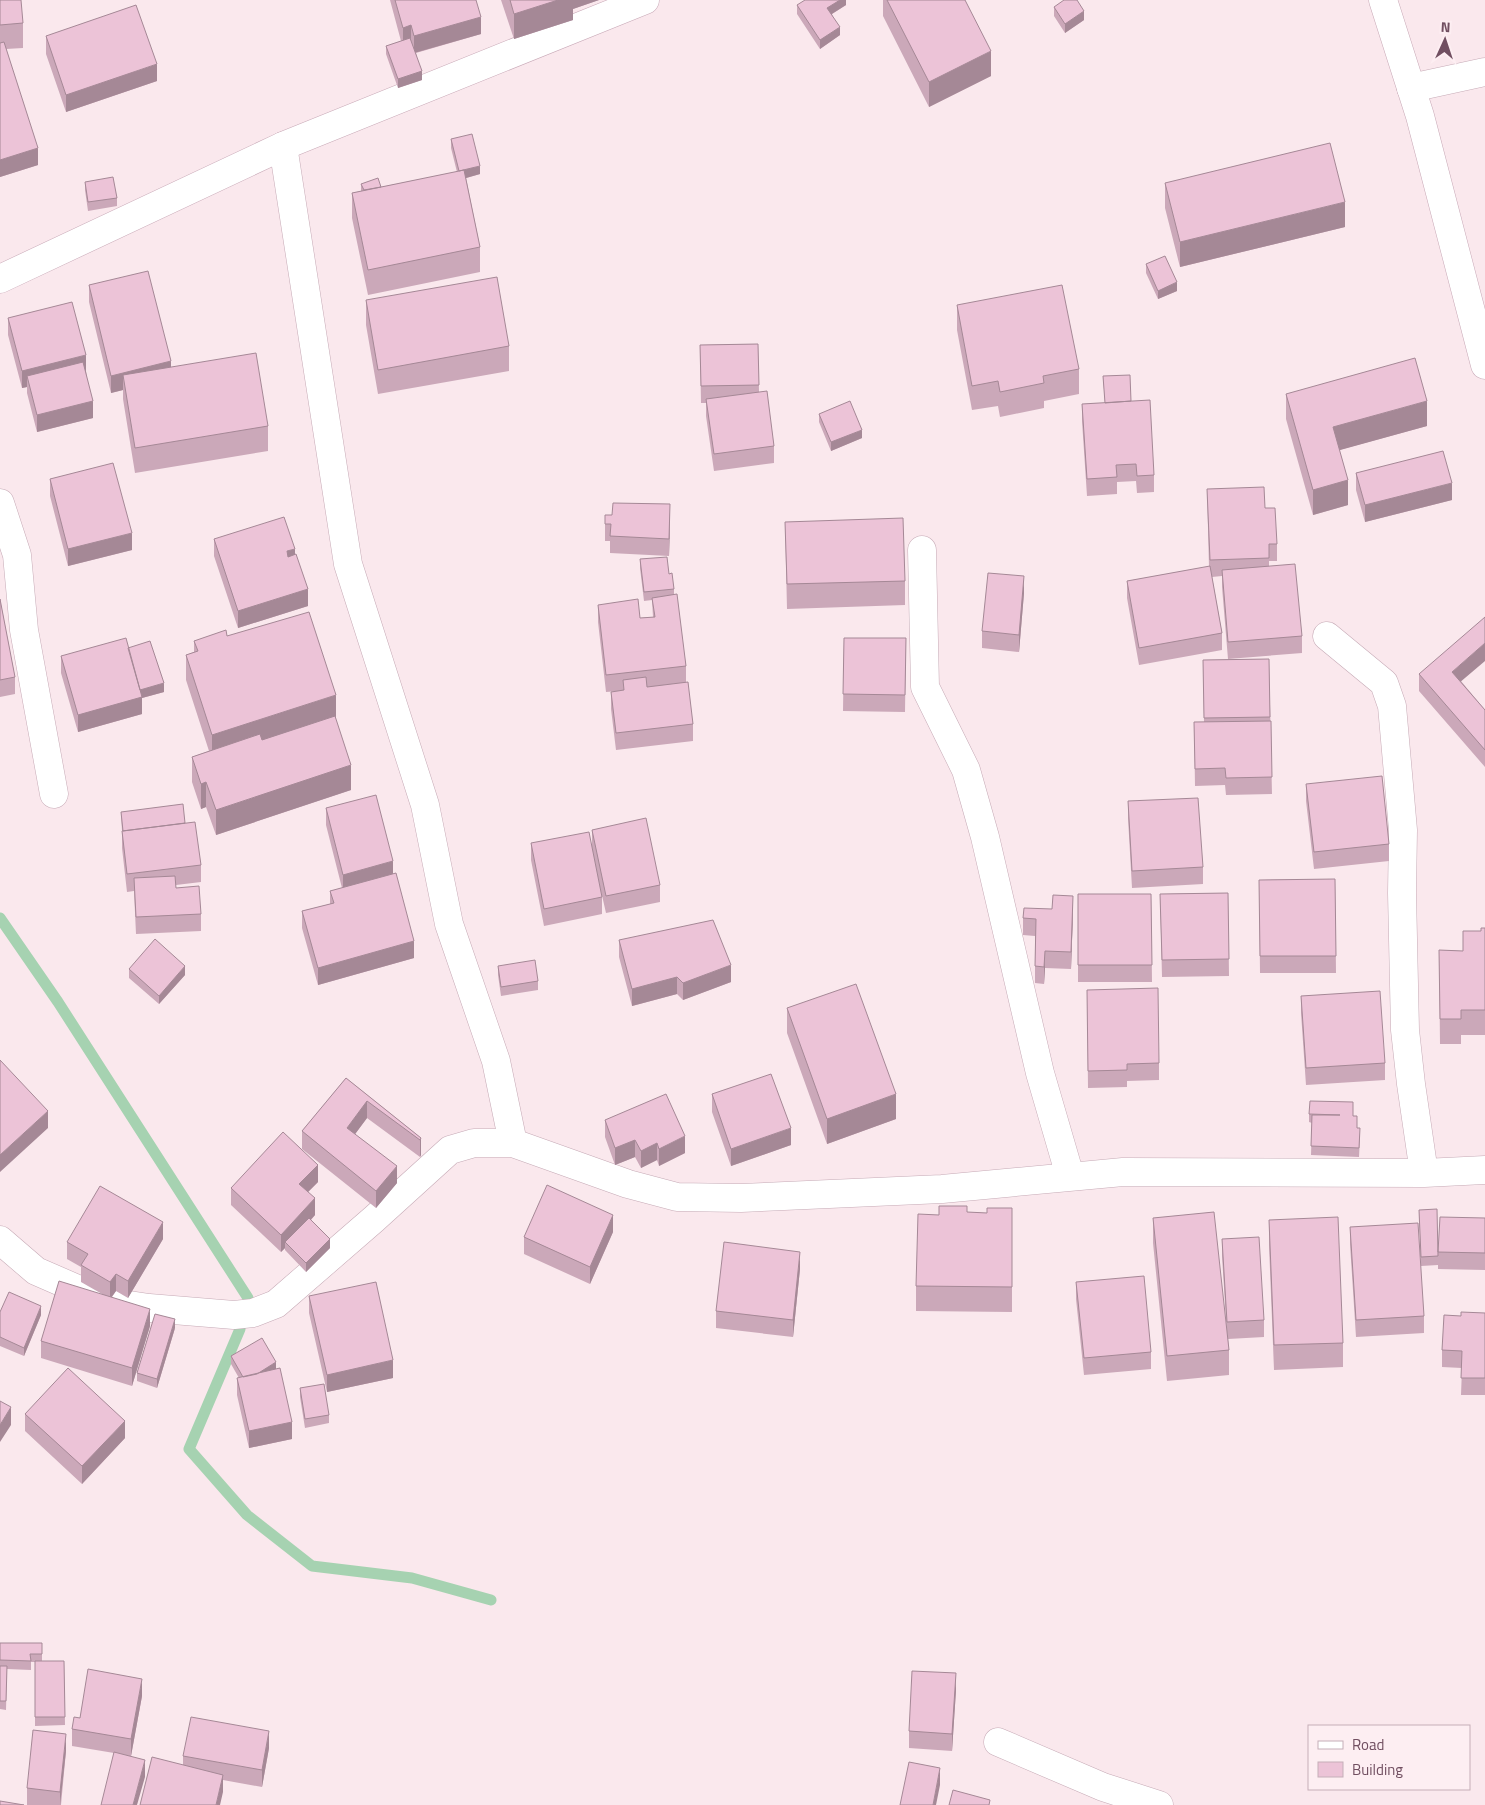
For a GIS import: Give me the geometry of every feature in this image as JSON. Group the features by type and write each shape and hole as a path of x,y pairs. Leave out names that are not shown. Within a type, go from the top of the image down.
{"street":[{"path":"0,279 283,146 645,0"},
{"path":"1383,0 1420,116 1485,366"},
{"path":"1411,88 1485,72"},
{"path":"283,146 348,564 425,804 449,924 496,1061 513,1142"},
{"path":"0,503 17,555 24,630 54,794"},
{"path":"922,550 926,687 966,770 985,837 1040,1074 1070,1176"},
{"path":"1327,636 1384,683 1392,706 1403,830 1402,893 1405,1030 1424,1173"},
{"path":"0,1240 36,1271 99,1298 149,1308 234,1315 253,1313 276,1304 450,1150 474,1143 513,1142 628,1184 677,1197 741,1198 942,1189 1123,1172 1424,1173 1485,1170"},
{"path":"998,1742 1103,1787 1158,1805"}],"building":[{"path":"0,0 21,0 23,23 0,25"},
{"path":"395,0 476,0 481,17 414,36 411,25 403,28"},
{"path":"510,0 558,0 514,14"},
{"path":"805,0 840,0 827,8 840,27 820,40 797,5"},
{"path":"887,0 965,0 991,51 929,82"},
{"path":"1064,0 1077,0 1084,11 1065,24 1054,7"},
{"path":"136,5 157,64 66,95 46,36"},
{"path":"410,38 422,71 398,79 386,46"},
{"path":"4,42 38,148 0,160 0,43"},
{"path":"472,134 480,166 459,171 451,139"},
{"path":"1330,143 1345,202 1180,242 1165,183"},
{"path":"464,170 480,247 368,270 352,193"},
{"path":"113,177 117,198 88,202 85,182"},
{"path":"378,178 381,187 364,190 361,184"},
{"path":"1165,256 1177,282 1158,291 1146,264"},
{"path":"148,271 171,361 111,376 89,285"},
{"path":"497,277 509,346 378,370 366,300"},
{"path":"1062,285 1079,369 1043,376 1044,383 1000,392 998,381 972,386 957,305"},
{"path":"72,302 86,355 22,371 8,318"},
{"path":"758,344 759,385 701,386 700,345"},
{"path":"256,353 268,426 135,448 123,375"},
{"path":"1415,358 1427,401 1333,427 1348,480 1313,490 1286,394"},
{"path":"83,362 93,401 37,415 27,376"},
{"path":"1130,375 1131,401 1105,403 1103,376"},
{"path":"767,391 774,446 714,454 706,399"},
{"path":"1150,400 1154,475 1137,476 1136,464 1116,465 1117,477 1087,479 1082,404"},
{"path":"850,401 862,430 831,442 819,414"},
{"path":"1443,451 1452,483 1365,505 1356,473"},
{"path":"113,463 132,533 68,549 50,479"},
{"path":"1264,487 1265,508 1275,508 1277,544 1269,544 1269,558 1210,560 1207,489"},
{"path":"613,503 670,504 669,539 610,536 611,524 605,524 605,515 612,515"},
{"path":"284,517 295,549 287,551 288,557 296,554 308,589 238,611 214,539"},
{"path":"903,518 905,581 787,584 785,522"},
{"path":"667,557 669,574 672,573 674,589 644,592 640,559"},
{"path":"1295,564 1302,636 1228,642 1222,570"},
{"path":"1210,566 1222,633 1139,648 1127,581"},
{"path":"988,573 1024,576 1019,635 982,631"},
{"path":"677,594 686,666 606,675 598,605 638,599 640,618 655,617 652,598"},
{"path":"0,599 15,677 0,680"},
{"path":"309,612 336,695 212,735 186,655 198,651 194,641 226,630 227,636"},
{"path":"1485,617 1485,643 1452,672 1485,710 1485,750 1419,674"},
{"path":"126,638 142,697 78,715 61,656"},
{"path":"844,638 906,638 905,695 843,694"},
{"path":"150,641 164,683 140,690 128,648"},
{"path":"1269,659 1270,717 1204,718 1203,660"},
{"path":"646,677 647,687 688,682 693,724 616,733 611,692 624,690 623,680"},
{"path":"335,716 351,765 216,810 206,782 201,784 192,757 260,734 262,740"},
{"path":"1271,721 1272,777 1226,778 1225,768 1195,769 1194,722"},
{"path":"1382,776 1389,844 1314,852 1306,784"},
{"path":"376,795 393,861 343,875 326,808"},
{"path":"1198,798 1203,867 1132,871 1128,801"},
{"path":"183,804 185,823 123,831 121,812"},
{"path":"646,818 660,885 606,896 592,830"},
{"path":"195,822 201,865 127,874 122,831"},
{"path":"589,832 602,897 544,909 531,843"},
{"path":"396,873 414,941 318,968 302,911 334,903 330,891"},
{"path":"175,876 176,888 199,886 201,914 136,917 134,878"},
{"path":"1335,879 1336,956 1260,956 1259,880"},
{"path":"1228,893 1229,959 1162,960 1160,894"},
{"path":"1078,894 1151,894 1152,965 1078,965"},
{"path":"1053,895 1073,896 1071,952 1045,951 1044,967 1035,966 1036,919 1023,918 1024,908 1052,909"},
{"path":"713,920 731,965 683,983 677,977 632,989 619,940"},
{"path":"1481,928 1485,928 1485,1010 1461,1010 1461,1019 1440,1019 1439,950 1463,951 1463,931 1481,931"},
{"path":"155,939 185,966 159,996 129,969"},
{"path":"535,960 538,981 501,987 498,966"},
{"path":"856,984 896,1094 827,1119 787,1008"},
{"path":"1158,988 1159,1063 1127,1064 1127,1070 1088,1071 1087,990"},
{"path":"1380,991 1385,1063 1306,1068 1301,996"},
{"path":"0,1060 48,1111 0,1155"},
{"path":"771,1074 791,1128 731,1149 712,1094"},
{"path":"346,1078 421,1138 420,1140 367,1101 347,1128 397,1166 376,1191 302,1131"},
{"path":"666,1094 685,1136 659,1149 657,1143 641,1151 635,1140 615,1148 605,1120"},
{"path":"1310,1101 1353,1102 1353,1116 1357,1116 1357,1128 1360,1128 1359,1148 1311,1146 1312,1115 1340,1115 1309,1114"},
{"path":"283,1132 318,1165 299,1184 315,1198 281,1235 231,1188"},
{"path":"547,1185 613,1215 590,1267 524,1237"},
{"path":"100,1186 163,1222 128,1281 116,1274 110,1282 81,1265 88,1254 67,1242"},
{"path":"939,1206 967,1206 967,1212 987,1213 987,1208 1012,1208 1012,1287 916,1286 918,1214 939,1215"},
{"path":"1437,1209 1438,1256 1421,1257 1419,1210"},
{"path":"1214,1212 1229,1350 1167,1356 1153,1218"},
{"path":"1338,1217 1343,1343 1274,1345 1269,1220"},
{"path":"1440,1217 1485,1218 1485,1253 1438,1252"},
{"path":"309,1218 330,1239 306,1263 285,1242"},
{"path":"1418,1223 1424,1316 1356,1320 1350,1227"},
{"path":"1259,1237 1264,1320 1227,1322 1222,1239"},
{"path":"724,1242 800,1252 793,1320 716,1311"},
{"path":"1144,1276 1151,1352 1084,1358 1076,1282"},
{"path":"59,1281 150,1309 132,1368 41,1341"},
{"path":"376,1282 393,1360 327,1375 309,1296"},
{"path":"9,1292 41,1306 24,1348 0,1337 0,1312"},
{"path":"1461,1312 1485,1313 1485,1378 1461,1378 1462,1351 1442,1350 1444,1315 1461,1316"},
{"path":"155,1314 175,1319 157,1379 137,1373"},
{"path":"262,1338 276,1362 257,1374 243,1377 231,1356"},
{"path":"68,1368 125,1421 82,1466 25,1414"},
{"path":"280,1368 292,1422 249,1431 237,1378"},
{"path":"324,1384 329,1415 305,1419 300,1388"},
{"path":"0,1401 11,1407 0,1425"},
{"path":"0,1643 42,1643 42,1654 30,1654 31,1661 0,1660"},
{"path":"35,1661 64,1661 65,1717 35,1717"},
{"path":"0,1666 7,1666 6,1701 0,1701"},
{"path":"88,1669 142,1679 131,1739 72,1729 74,1717 80,1718"},
{"path":"912,1671 956,1673 952,1734 909,1731"},
{"path":"191,1717 269,1731 262,1770 183,1756"},
{"path":"33,1730 66,1734 60,1792 27,1788"},
{"path":"114,1752 145,1760 133,1805 101,1805"},
{"path":"152,1757 223,1775 216,1805 140,1805"},
{"path":"909,1762 940,1768 933,1805 900,1805"},
{"path":"953,1790 990,1800 989,1805 949,1805"},
{"path":"0,1801 24,1805 0,1805"}],"waterway":[{"path":"0,918 58,1002 248,1298"},
{"path":"240,1329 189,1449 247,1515 312,1566 412,1578 491,1600"}]}
